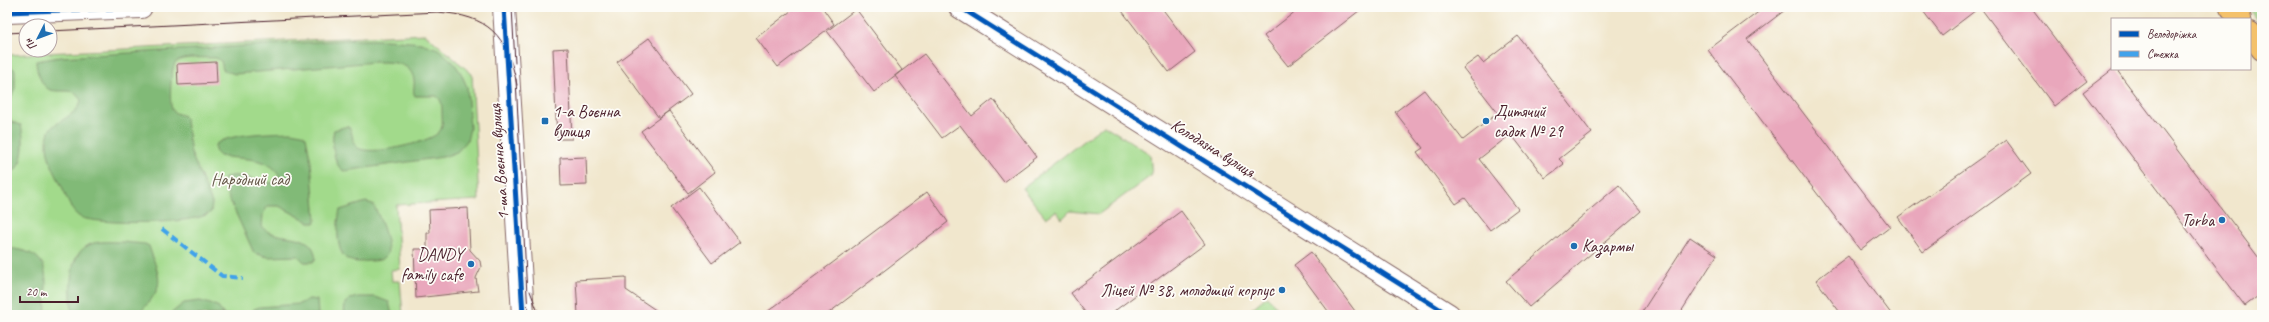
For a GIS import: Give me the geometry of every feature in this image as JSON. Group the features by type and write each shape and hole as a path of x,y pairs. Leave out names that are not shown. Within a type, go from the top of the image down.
{"main road":[{"path":"2231,7 2239,18"},
{"path":"2251,34 2262,49"}],"street":[{"path":"7,12 141,7"},
{"name":"1-ша Воєнна вулиця","path":"504,7 524,315"},
{"name":"Колодязна вулиця","path":"960,7 1449,315"}],"green space":[{"path":"2247,7 2262,7 2262,27"},
{"name":"Народний сад","path":"425,34 472,74 479,200 396,205 400,269 391,270 392,281 400,281 403,315 7,315 7,55 18,54 18,58 58,58 58,52"},
{"path":"348,40 387,40 421,43 438,49 454,63 461,73 467,87 470,128 467,141 457,152 443,157 344,171 337,164 335,158 333,146 334,130 348,126 351,131 354,144 358,148 364,150 386,149 423,141 440,131 442,126 441,101 436,96 415,96 414,80 409,69 399,64 375,62 235,74 223,70 221,61 216,58 180,60 176,62 173,70 170,94 171,108 174,112 184,116 186,121 191,153 212,203 211,212 203,216 168,221 125,222 90,220 80,217 71,208 48,152 47,145 50,129 73,113 77,109 81,100 74,92 50,90 44,85 40,77 36,61 60,57"},
{"path":"7,63 15,70 15,88 7,107"},
{"path":"7,113 12,122 21,125 23,146 20,161 17,167 7,176"},
{"path":"1104,125 1150,154 1152,175 1099,214 1070,211 1062,219 1056,211 1046,218 1022,188"},
{"path":"290,132 302,134 306,137 311,162 316,220 315,223 311,223 279,206 268,206 263,214 262,227 275,234 306,242 312,247 315,254 316,258 313,262 304,262 298,256 268,257 254,253 228,196 224,179 240,176 272,183 280,177 269,165 262,162 220,156 215,151 215,145 230,138 251,134"},
{"path":"366,202 373,204 378,215 384,230 388,252 384,258 380,260 360,262 352,261 347,259 340,250 338,222 340,210"},
{"path":"122,242 145,244 149,246 157,269 158,277 157,290 153,297 138,315 72,315 72,273 78,254 85,247 94,243"},
{"path":"7,248 23,251 33,255 40,261 44,268 46,278 46,315 7,315"},
{"path":"1267,296 1283,315 1244,315"},
{"path":"358,297 375,297 389,302 392,315 344,315 345,303 350,299"},
{"path":"309,299 317,300 318,315 252,315 254,309 260,307 299,304"},
{"path":"200,301 217,306 224,315 169,315 184,303"}],"building":[{"path":"796,7 822,7 834,24 778,67 756,38"},
{"path":"1119,7 1161,7 1195,52 1169,72"},
{"path":"1301,7 1364,7 1288,66 1264,36"},
{"path":"1765,7 1789,7 1747,39 1890,227 1860,250 1708,50"},
{"path":"1920,7 1980,7 1942,36"},
{"path":"1980,7 2031,7 2087,81 2054,106"},
{"path":"856,9 902,70 874,92 827,31"},
{"path":"1518,36 1592,133 1559,159 1564,164 1545,178 1511,134 1479,159 1518,209 1490,230 1465,198 1456,204 1417,152 1423,148 1395,112 1424,90 1463,140 1498,113 1463,68 1478,57 1483,63"},
{"path":"649,38 691,94 659,118 617,62"},
{"path":"568,48 572,139 557,139 553,49"},
{"path":"924,54 972,116 993,99 1037,157 1004,182 960,125 942,138 895,76"},
{"path":"216,62 217,83 178,85 177,64"},
{"path":"2112,70 2117,70 2262,262 2262,293 2245,306 2083,92"},
{"path":"669,111 715,172 688,193 641,131"},
{"path":"2006,140 2031,174 1923,252 1898,217"},
{"path":"586,157 587,185 561,186 560,158"},
{"name":"Казармы","path":"1619,185 1641,211 1529,307 1506,281"},
{"path":"699,187 740,242 712,263 671,208"},
{"path":"927,192 948,222 826,315 763,315"},
{"path":"468,208 470,250 480,261 481,267 476,278 478,291 416,298 414,249 427,249 427,233 430,233 429,210"},
{"path":"1181,211 1205,244 1109,315 1087,315 1071,293"},
{"name":"Казармы","path":"1690,237 1717,255 1679,315 1640,315"},
{"path":"1311,252 1358,315 1331,315 1294,265"},
{"path":"1848,256 1892,315 1842,315 1816,280"},
{"path":"626,277 626,290 663,315 578,315 576,280"}],"tram line":[{"path":"512,7 515,63"},
{"path":"58,31 437,12 455,14 483,23 493,31 508,53 517,85"},
{"path":"7,33 18,32"},
{"path":"516,79 528,315"},
{"path":"530,291 539,315"}],"marked path":[{"path":"162,229 222,276 243,278"}],"cycle path":[{"path":"7,12 141,7"},
{"path":"504,7 523,315"},
{"path":"960,7 1449,315"}],"place":[{"name":"1-а Воєнна вулиця","path":"545,121"},
{"name":"Дитячий садок № 29","path":"1486,121"},
{"name":"Torba","path":"2222,220"},
{"name":"Казармы","path":"1574,246"},
{"name":"DANDY family cafe","path":"471,264"},
{"name":"Ліцей № 38, молодший корпус","path":"1282,290"}]}
